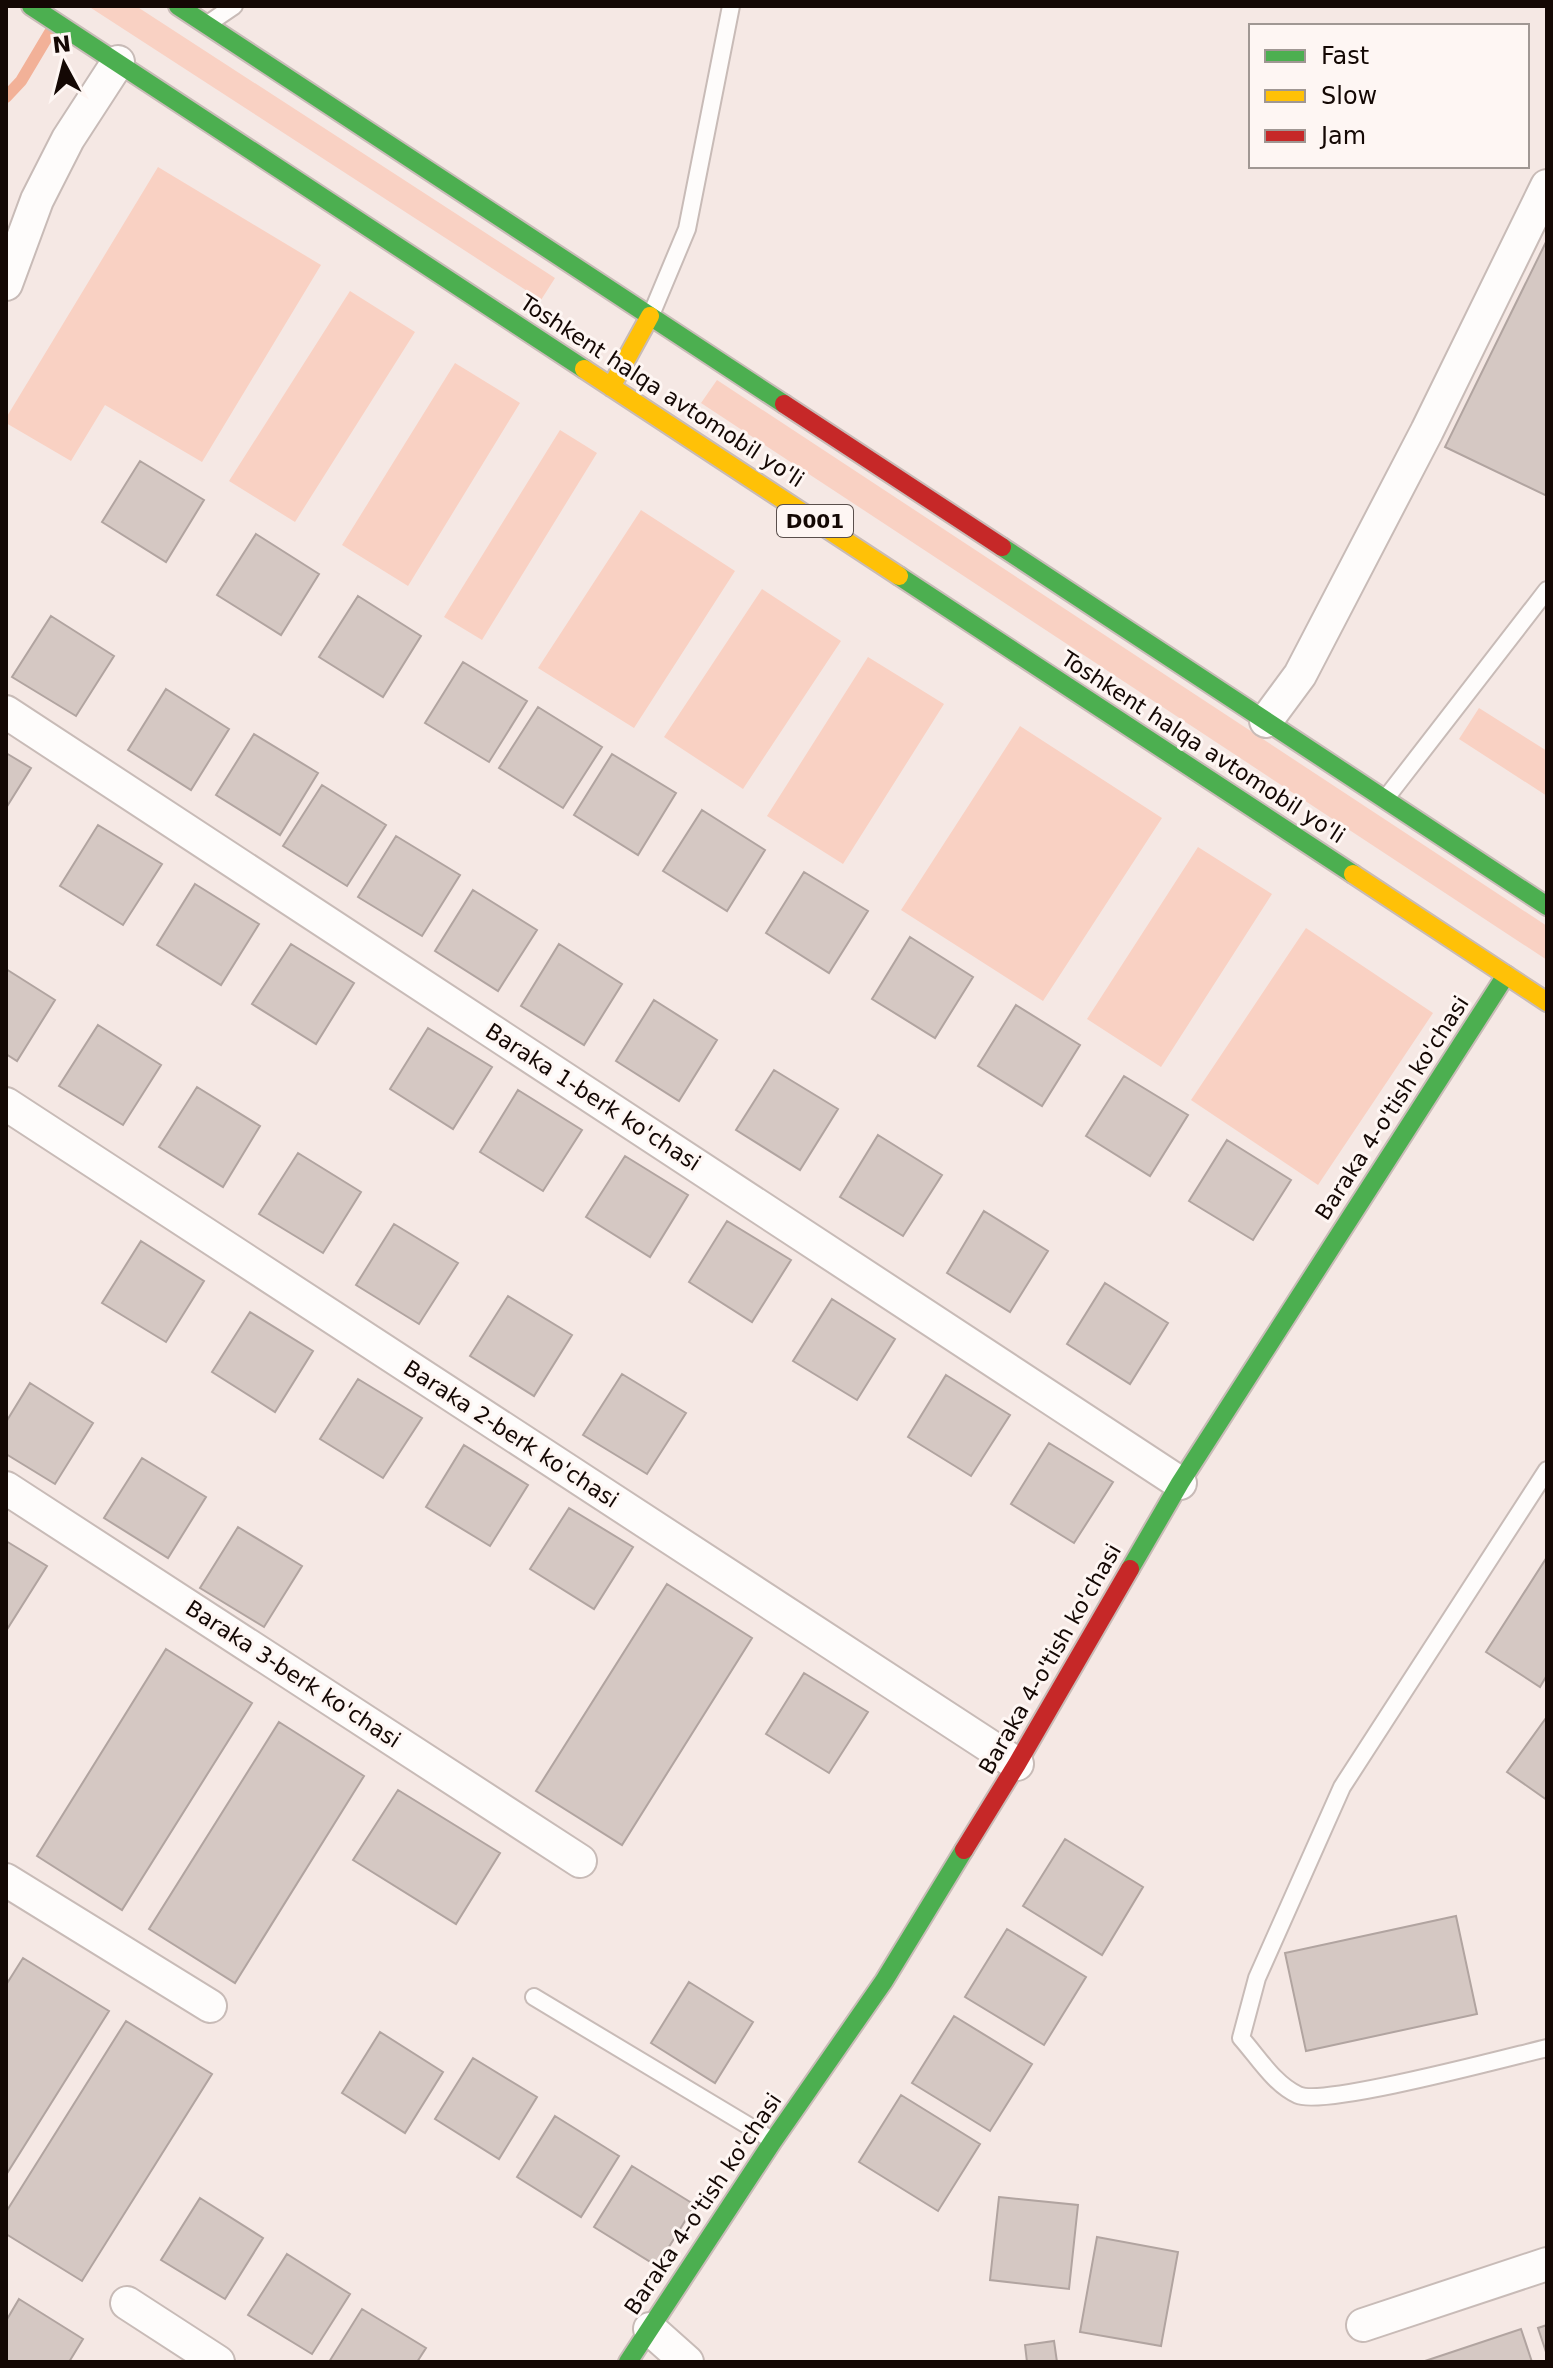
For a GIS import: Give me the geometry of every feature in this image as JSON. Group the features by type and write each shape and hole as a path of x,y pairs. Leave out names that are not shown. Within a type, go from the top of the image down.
{"main road":[{"name":"Toshkent halqa avtomobil yo'li","path":"31,6 1547,1002"},
{"path":"178,6 1547,906"},
{"path":"611,387 650,316"},
{"name":"Baraka 4-o'tish ko'chasi","path":"628,2362 773,2141 884,1981 1017,1764 1180,1483 1506,975"}],"street":[{"path":"6,284 37,200 68,139 118,62"},
{"path":"1266,721 1307,661 1427,431 1547,186"},
{"name":"Baraka 1-berk ko'chasi","path":"6,712 1180,1483"},
{"name":"Baraka 2-berk ko'chasi","path":"6,1104 1017,1764"},
{"name":"Baraka 3-berk ko'chasi","path":"6,1488 580,1861"},
{"path":"6,1880 210,2006"},
{"path":"1363,2325 1547,2264"},
{"path":"127,2303 218,2362"},
{"path":"650,2329 687,2362"}],"lane":[{"path":"207,25 234,6"},
{"path":"650,316 687,229 731,6"},
{"path":"1385,799 1547,590"},
{"path":"1547,1470 1342,1787 1257,1978 1241,2038 1277,2079 1300,2096 1334,2095 1547,2048"},
{"path":"534,1997 773,2141"}],"shaded area":[{"path":"88,6 136,6 555,278 541,300"},
{"path":"158,167 321,265 202,462 105,405 71,461 6,423 6,418"},
{"path":"350,291 415,332 295,522 229,481"},
{"path":"455,363 520,403 408,586 342,545"},
{"path":"717,380 1547,926 1547,960 701,403"},
{"path":"560,430 597,453 482,640 444,617"},
{"path":"641,510 735,571 634,728 538,668"},
{"path":"762,589 841,641 743,789 664,737"},
{"path":"868,657 944,704 843,864 767,816"},
{"path":"1479,708 1547,751 1547,796 1459,739"},
{"path":"1020,726 1162,818 1043,1001 901,910"},
{"path":"1198,847 1272,894 1161,1067 1087,1019"},
{"path":"1306,928 1433,1013 1318,1185 1191,1100"}],"building":[{"path":"1547,240 1547,496 1445,447"},
{"path":"140,461 204,500 166,562 102,522"},
{"path":"256,534 319,574 281,635 217,595"},
{"path":"358,596 421,636 383,697 319,657"},
{"path":"51,616 114,656 76,716 12,677"},
{"path":"463,662 527,701 489,762 425,723"},
{"path":"166,689 229,729 191,790 128,750"},
{"path":"538,707 602,747 563,808 499,768"},
{"path":"254,734 318,773 280,835 216,795"},
{"path":"6,753 31,768 6,808"},
{"path":"612,754 676,793 638,855 574,815"},
{"path":"322,785 386,825 347,886 283,846"},
{"path":"702,810 765,850 727,911 663,871"},
{"path":"98,825 162,864 123,925 60,886"},
{"path":"396,836 460,875 422,936 358,897"},
{"path":"804,872 868,911 829,973 766,933"},
{"path":"195,884 259,924 221,985 157,945"},
{"path":"473,890 537,930 498,991 435,951"},
{"path":"910,937 973,977 935,1038 872,999"},
{"path":"291,944 354,983 316,1044 252,1004"},
{"path":"559,944 622,984 584,1045 521,1006"},
{"path":"6,969 55,1000 17,1061 6,1054"},
{"path":"654,1000 717,1040 679,1101 616,1061"},
{"path":"1016,1005 1080,1045 1042,1106 978,1066"},
{"path":"98,1025 161,1065 123,1125 59,1086"},
{"path":"428,1028 492,1067 453,1129 390,1089"},
{"path":"774,1070 838,1109 800,1170 736,1130"},
{"path":"1124,1076 1188,1115 1150,1176 1086,1136"},
{"path":"197,1087 260,1126 223,1187 159,1147"},
{"path":"518,1090 582,1130 543,1191 480,1152"},
{"path":"878,1135 942,1175 903,1236 840,1197"},
{"path":"1227,1140 1291,1180 1253,1240 1189,1201"},
{"path":"298,1153 361,1192 323,1253 259,1214"},
{"path":"625,1156 688,1195 650,1257 586,1217"},
{"path":"984,1211 1048,1251 1010,1312 947,1273"},
{"path":"727,1221 791,1260 752,1322 689,1282"},
{"path":"394,1224 458,1263 419,1324 356,1285"},
{"path":"141,1241 204,1281 166,1342 102,1303"},
{"path":"1105,1283 1168,1323 1130,1384 1067,1344"},
{"path":"508,1296 572,1335 534,1396 470,1356"},
{"path":"832,1299 895,1339 857,1400 793,1361"},
{"path":"250,1312 313,1351 275,1412 212,1372"},
{"path":"622,1374 686,1413 647,1474 583,1435"},
{"path":"946,1375 1010,1415 971,1476 908,1437"},
{"path":"358,1379 422,1418 383,1478 320,1439"},
{"path":"30,1383 93,1423 55,1484 6,1454 6,1422"},
{"path":"1049,1443 1113,1482 1074,1543 1011,1504"},
{"path":"464,1445 528,1485 490,1546 426,1507"},
{"path":"142,1458 206,1497 168,1558 104,1518"},
{"path":"569,1508 633,1547 594,1609 530,1569"},
{"path":"238,1527 302,1566 264,1627 200,1588"},
{"path":"6,1541 47,1566 6,1631"},
{"path":"1547,1557 1547,1675 1540,1687 1486,1652"},
{"path":"667,1584 752,1638 622,1845 536,1791"},
{"path":"166,1649 252,1703 122,1910 37,1856"},
{"path":"804,1673 868,1712 829,1773 766,1734"},
{"path":"1547,1718 1547,1800 1507,1772"},
{"path":"279,1722 364,1776 235,1983 149,1929"},
{"path":"398,1790 500,1853 456,1924 353,1860"},
{"path":"1065,1839 1143,1887 1102,1955 1023,1906"},
{"path":"1456,1916 1477,2014 1306,2051 1285,1953"},
{"path":"1007,1929 1086,1977 1044,2045 965,1997"},
{"path":"23,1958 109,2011 6,2175 6,1985"},
{"path":"689,1982 753,2022 715,2083 651,2043"},
{"path":"954,2016 1032,2064 990,2131 912,2083"},
{"path":"126,2021 212,2074 82,2281 6,2234 6,2212"},
{"path":"380,2032 443,2072 405,2133 342,2093"},
{"path":"473,2058 537,2097 499,2159 435,2119"},
{"path":"901,2095 980,2144 938,2211 859,2162"},
{"path":"555,2116 619,2156 581,2217 517,2177"},
{"path":"632,2166 695,2205 657,2266 594,2227"},
{"path":"999,2197 1078,2205 1069,2289 990,2280"},
{"path":"200,2198 263,2238 225,2299 161,2260"},
{"path":"1097,2237 1178,2252 1161,2346 1080,2332"},
{"path":"287,2254 350,2294 312,2354 248,2315"},
{"path":"19,2299 83,2339 69,2362 6,2362 6,2321"},
{"path":"362,2309 426,2348 417,2362 329,2362"},
{"path":"1547,2325 1547,2355 1538,2328"},
{"path":"1521,2329 1532,2362 1422,2362"},
{"path":"1054,2341 1057,2362 1027,2362 1025,2345"}],"waterway":[{"path":"6,97 21,81 52,29"}],"traffic: fast":[{"path":"31,6 584,369"},
{"path":"178,6 784,404"},
{"path":"1002,547 1547,906"},
{"path":"899,576 1353,874"},
{"path":"1130,1569 1180,1483 1506,975"},
{"path":"628,2362 773,2141 884,1981 964,1850"}],"traffic: slow":[{"path":"611,387 650,316"},
{"path":"584,369 899,576"},
{"path":"1353,874 1547,1002"}],"traffic: jam":[{"path":"784,404 1002,547"},
{"path":"964,1850 1130,1569"}]}
